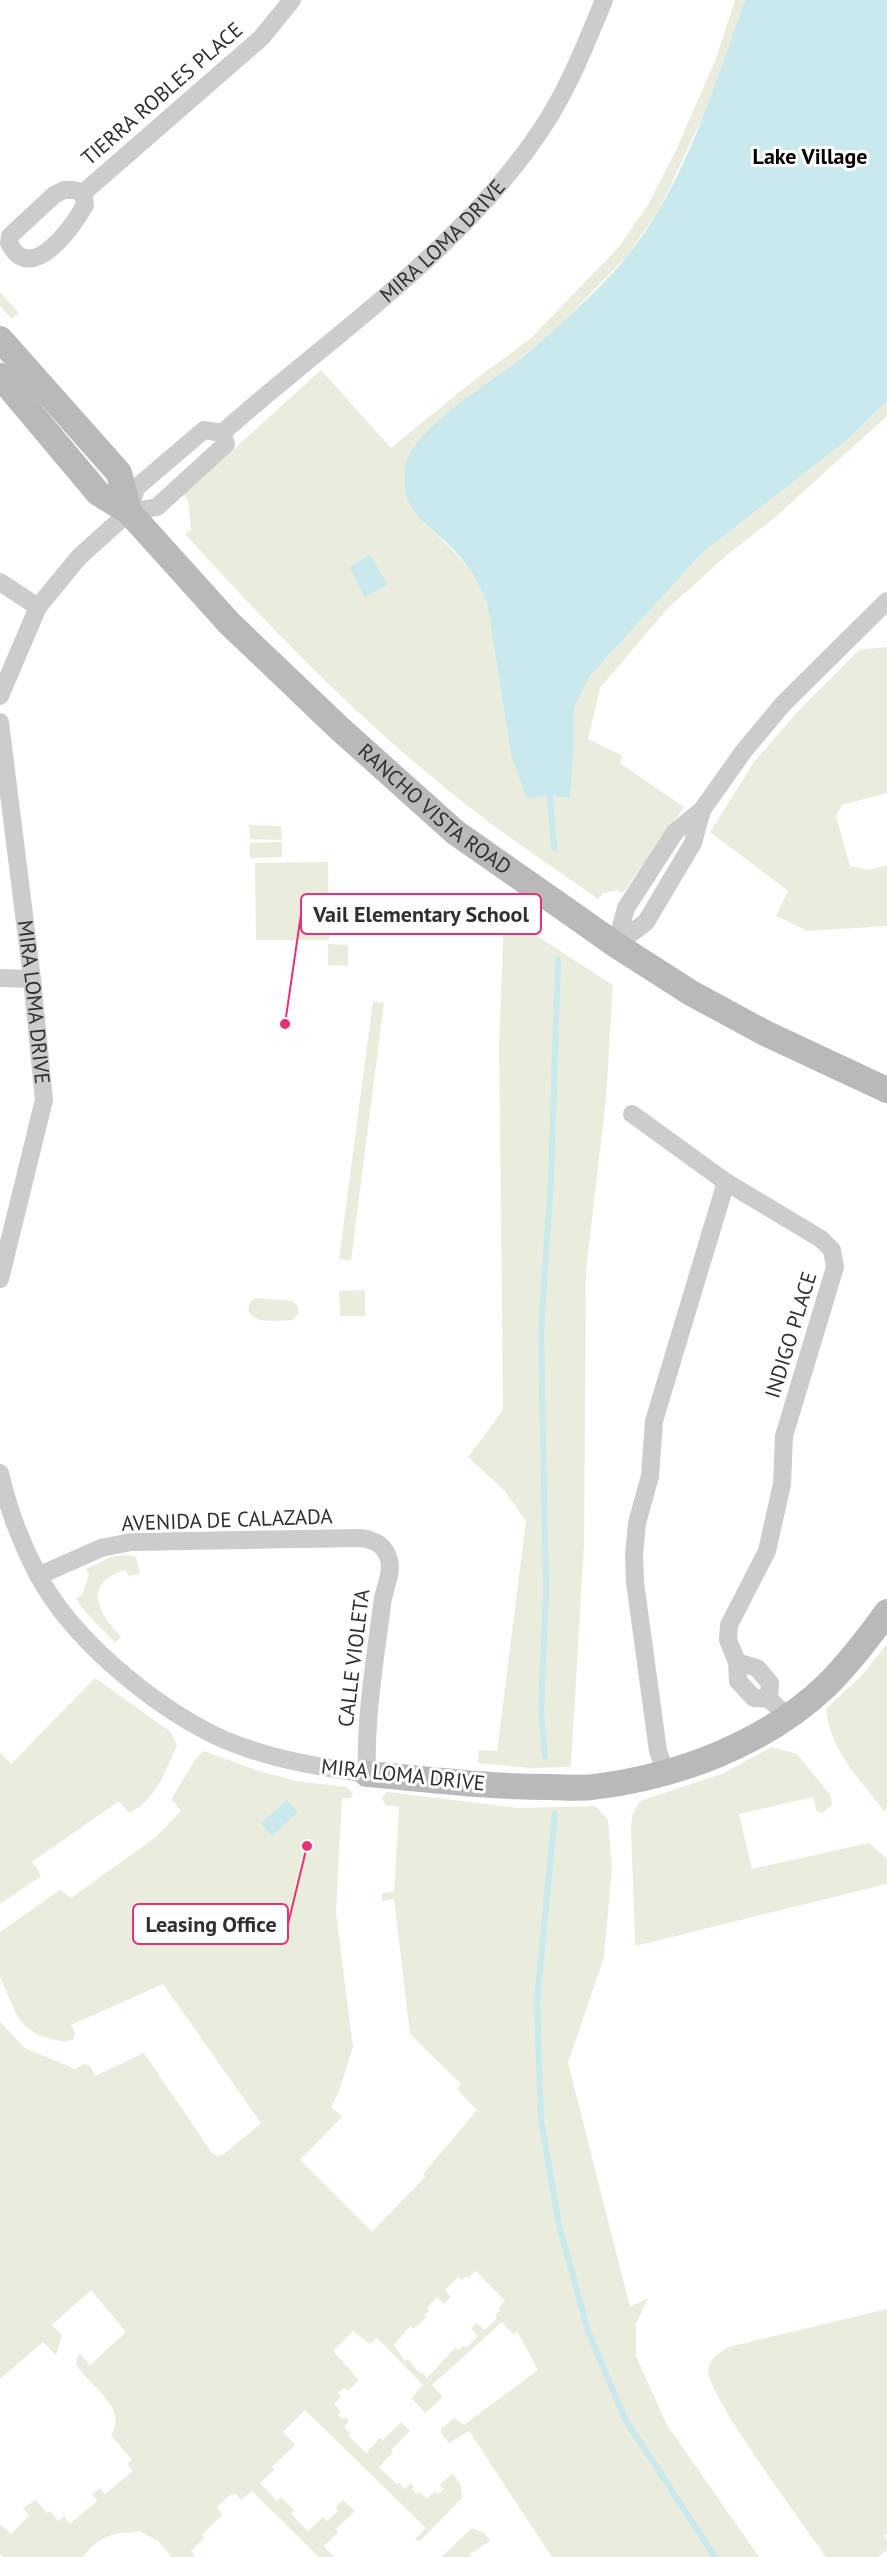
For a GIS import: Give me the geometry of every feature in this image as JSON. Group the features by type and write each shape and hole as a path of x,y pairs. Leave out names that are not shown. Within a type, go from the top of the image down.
{"main road":[{"name":"RANCHO VISTA ROAD","path":"0,339 119,473 129,512"},
{"name":"RANCHO VISTA ROAD","path":"0,376 98,493 129,512 229,623 339,728 455,832 616,945 691,993 765,1033 887,1090"},
{"name":"MIRA LOMA DRIVE","path":"367,1774 524,1787 592,1787 666,1773 732,1748 788,1717 826,1686 887,1612"}],"street":[{"name":"TIERRA ROBLES PLACE","path":"82,193 261,38 292,0"},
{"name":"MIRA LOMA DRIVE","path":"129,512 157,507 226,444 222,433 442,244 501,182 548,119 579,62 604,0"},
{"path":"0,696 38,607 79,557 129,512 136,488 204,430 222,433"},
{"path":"0,582 38,607"},
{"path":"616,945 646,922 693,843 702,810 743,752 783,704 887,601"},
{"name":"MIRA LOMA DRIVE","path":"0,722 32,979 44,1100 1,1270"},
{"path":"0,978 32,979"},
{"name":"INDIGO PLACE","path":"632,1114 726,1182 822,1239 832,1250 835,1267 784,1436 783,1484 767,1551 729,1624 728,1640 737,1662 757,1668 770,1683 769,1699 788,1717"},
{"path":"666,1773 658,1751 635,1582 634,1555 637,1523 650,1476 654,1421 726,1182"},
{"name":"MIRA LOMA DRIVE","path":"0,1473 6,1501 38,1576 67,1617 116,1668 148,1695 215,1735 256,1751 298,1763 367,1774"},
{"name":"AVENIDA DE CALAZADA","path":"38,1576 101,1548 131,1542 362,1538 376,1541 384,1550"},
{"name":"CALLE VIOLETA","path":"367,1774 366,1746 382,1602 390,1561 384,1550"}],"shaded area":[{"path":"735,0 745,0 712,97 660,208 628,255 566,319 532,350 500,374 423,523 452,549 469,569 487,603 511,755 550,796 570,798 574,750 574,708 590,676 702,553 846,441 887,401 887,416 773,519 727,555 668,608 600,688 588,739 623,756 620,763 684,807 623,893 618,890 603,893 598,899 468,806 392,743 320,676 185,534 191,529 188,500 183,495 321,370 391,448 473,381 530,339 619,247 649,203 676,150 715,61"},
{"path":"0,292 19,313 12,319 0,306"},
{"path":"887,647 887,793 842,805 836,816 850,866 867,870 887,865 887,926 808,931 776,916 788,891 710,832 754,762 801,708 859,650"},
{"path":"249,825 281,826 282,840 250,839"},
{"path":"282,842 282,857 250,858 250,843"},
{"path":"328,862 329,940 256,940 255,863"},
{"path":"504,915 613,985 606,1099 586,1271 584,1544 571,1767 530,1768 478,1763 479,1750 497,1751 526,1521 504,1490 468,1457 503,1410 499,1045"},
{"path":"328,944 348,945 348,966 328,965"},
{"path":"373,1001 384,1003 351,1261 339,1259"},
{"path":"365,1290 365,1316 340,1316 339,1291"},
{"path":"256,1298 293,1301 298,1307 298,1314 292,1320 268,1321 256,1318 248,1311 250,1302"},
{"path":"127,1555 136,1557 140,1574 128,1576 126,1570 112,1575 103,1582 99,1590 100,1608 105,1618 121,1637 115,1643 76,1599 82,1595 89,1575 86,1569 111,1557"},
{"path":"887,1644 887,1808 884,1811 856,1776 840,1751 829,1724 826,1709 862,1675"},
{"path":"95,1678 171,1732 177,1745 159,1783 146,1800 129,1813 119,1801 32,1862 39,1871 40,1877 0,1904 0,1752 11,1764"},
{"path":"772,1747 797,1754 831,1796 832,1804 823,1813 817,1812 813,1797 739,1814 752,1869 869,1843 887,1859 887,1884 635,1946 631,1828 632,1816 640,1801 724,1773"},
{"path":"204,1751 259,1771 297,1781 346,1787 353,1793 351,1798 342,1798 336,1913 353,2047 338,2094 331,2107 342,2117 300,2160 372,2232 425,2177 423,2174 477,2110 457,2089 461,2084 410,2034 394,1899 382,1901 382,1893 394,1892 399,1807 385,1805 382,1798 387,1792 518,1808 595,1806 608,1820 612,1868 604,1957 568,2063 630,2307 648,2298 636,2324 636,2356 667,2425 759,2557 552,2557 469,2431 449,2443 441,2433 441,2429 454,2418 464,2425 538,2370 517,2331 514,2335 502,2322 432,2385 443,2397 425,2413 411,2398 423,2385 377,2338 370,2344 353,2331 333,2351 359,2380 348,2391 344,2388 338,2393 341,2397 334,2404 341,2412 338,2415 343,2419 346,2417 349,2421 344,2427 350,2433 348,2435 366,2453 380,2438 383,2440 401,2422 410,2431 391,2450 393,2452 379,2467 405,2489 411,2483 414,2487 412,2489 417,2494 420,2492 427,2499 435,2491 438,2494 444,2489 440,2485 452,2473 461,2485 462,2498 421,2540 415,2539 426,2528 305,2410 283,2432 295,2445 272,2467 274,2470 260,2483 277,2501 281,2497 294,2510 291,2514 308,2531 323,2517 327,2521 338,2511 336,2507 343,2500 355,2511 336,2529 338,2532 324,2546 334,2557 319,2557 252,2491 241,2500 236,2494 231,2494 217,2507 222,2515 202,2535 205,2538 191,2551 196,2557 172,2557 158,2541 139,2531 114,2534 104,2538 94,2544 83,2557 4,2557 0,2554 0,2524 11,2534 29,2516 23,2508 36,2500 47,2513 50,2511 58,2521 64,2516 70,2524 97,2501 92,2494 100,2488 105,2494 133,2471 127,2464 132,2460 111,2435 115,2425 115,2415 111,2406 76,2364 79,2353 90,2365 126,2332 91,2290 52,2325 62,2335 56,2355 43,2342 0,2379 0,2022 25,2048 75,2069 85,2064 91,2067 95,2076 144,2053 212,2153 217,2156 224,2154 261,2123 163,1984 71,2025 75,2033 73,2040 64,2042 40,2036 25,2026 17,2016 0,1977 0,1932 60,1890 71,1898 156,1837 181,1811 172,1800 173,1796 197,1757","holes":["476,2271 505,2301 495,2315 497,2318 485,2330 477,2323 471,2329 478,2336 466,2348 463,2345 458,2350 456,2347 427,2378 421,2372 419,2373 408,2359 405,2361 394,2345 410,2326 414,2329 426,2317 424,2315 429,2311 427,2308 437,2297 444,2304 451,2297 445,2290 458,2277 462,2280"]},
{"path":"887,2309 887,2533 884,2536 887,2540 887,2550 878,2557 826,2557 739,2432 712,2384 708,2370 710,2362 729,2347"},
{"path":"472,2528 485,2533 490,2541 470,2554 472,2557 441,2557"}],"water":[{"path":"745,0 887,0 887,401 846,441 702,553 590,676 574,708 574,750 570,798 550,796 527,798 511,755 487,603 476,580 461,559 415,513 410,505 405,487 406,463 415,445 445,415 535,347 596,290 629,254 667,196 683,164 710,99"},
{"path":"370,555 388,585 365,597 349,567"},
{"path":"287,1800 298,1812 272,1836 261,1823"}],"waterway":[{"path":"550,796 554,848"},
{"path":"545,1756 541,1712 546,1590 541,1331 551,1179 558,960"},
{"path":"555,1813 537,2000 541,2120 559,2225 588,2331 625,2419 715,2557"}],"place":[{"name":"Vail Elementary School","path":"285,1024"},
{"name":"Leasing Office","path":"307,1846"}],"district":[{"name":"Lake Village","path":"810,156"}]}
